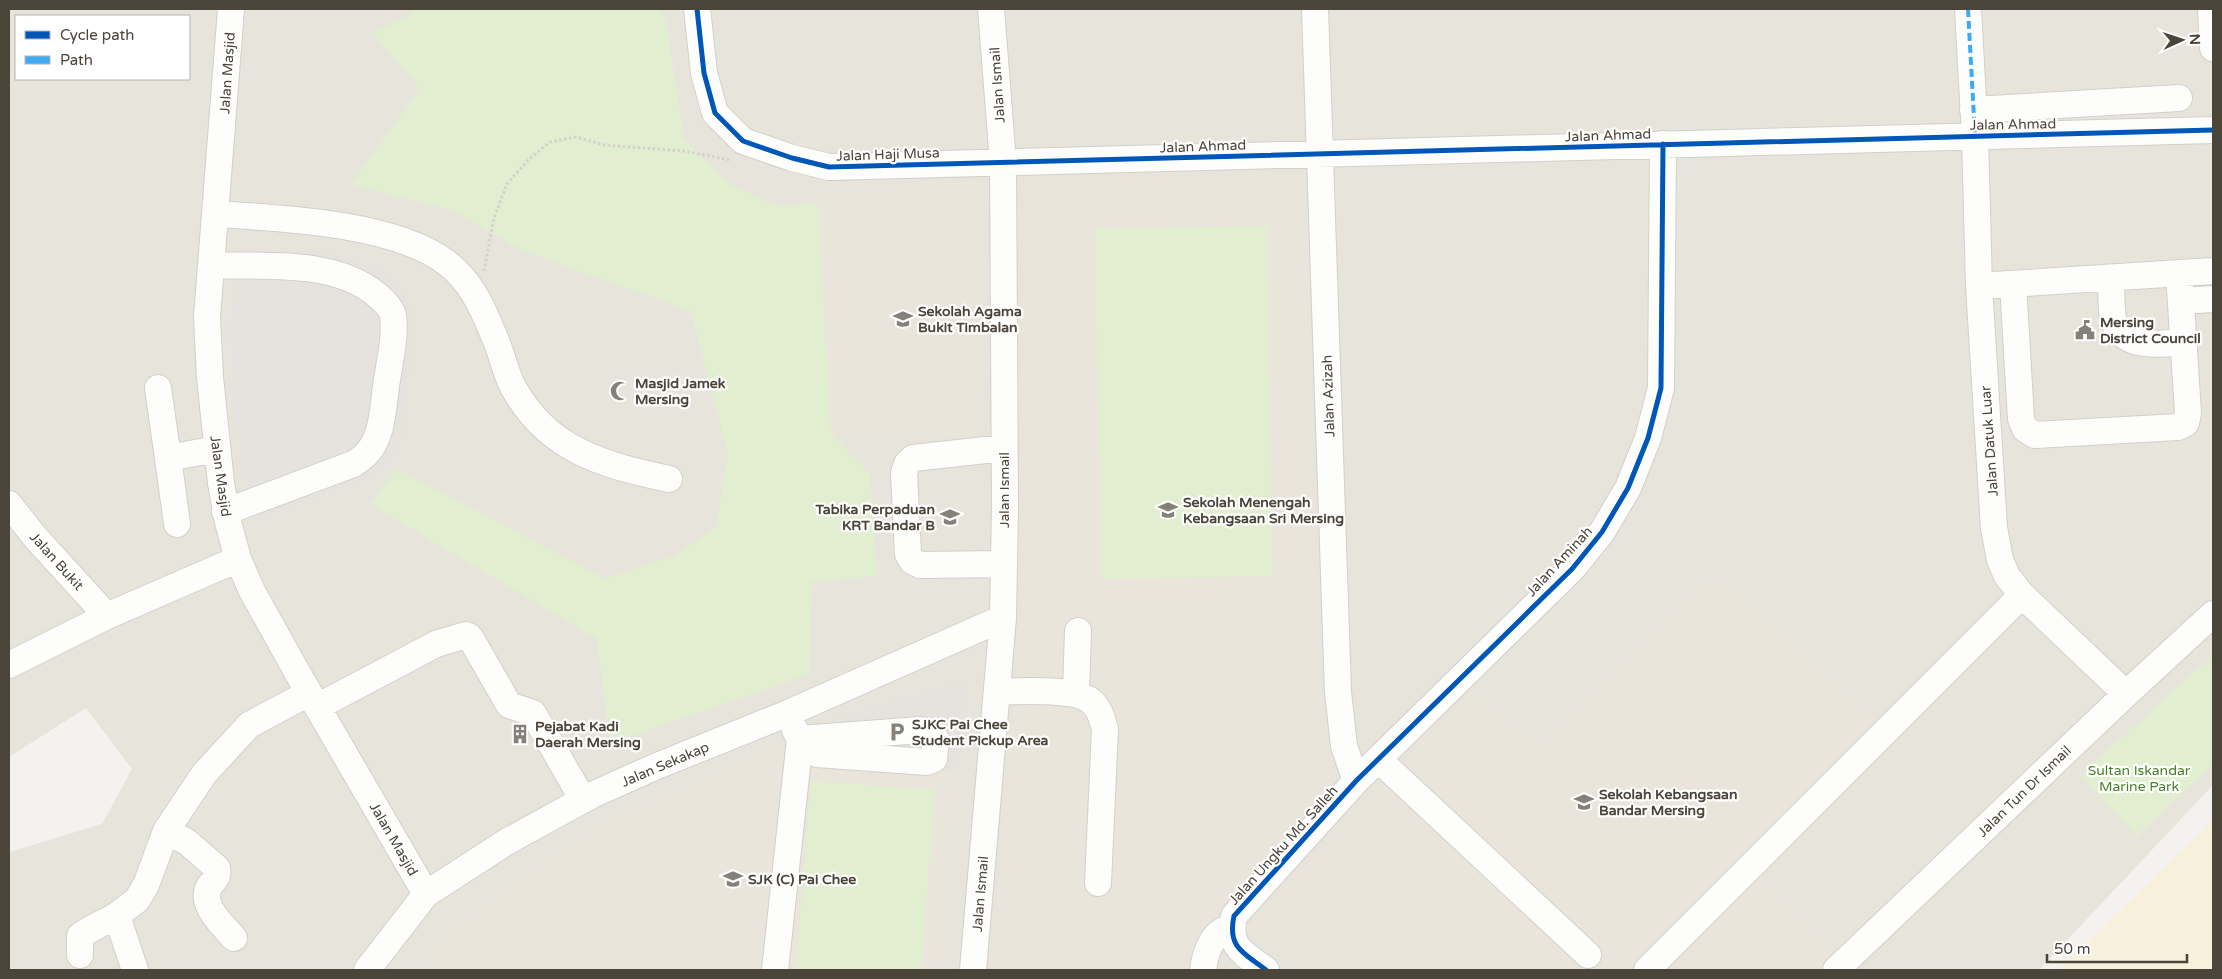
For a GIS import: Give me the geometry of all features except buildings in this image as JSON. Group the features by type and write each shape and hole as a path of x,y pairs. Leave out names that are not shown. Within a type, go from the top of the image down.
{"street":[{"name":"Jalan Masjid","path":"231,9 208,317 210,377 217,449 226,512 238,558 252,591 426,894"},
{"name":"Jalan Haji Musa","path":"698,9 704,73 715,113 743,141 792,158 829,167 1003,162"},
{"name":"Jalan Ismail","path":"973,970 1003,618 1003,162 991,9"},
{"name":"Jalan Azizah","path":"1314,9 1338,692 1344,746 1356,781"},
{"name":"Jalan Datuk Luar","path":"1968,9 1975,136 1979,286 1994,528 2000,560 2007,576 2022,596 2126,694"},
{"path":"2211,9 2213,48"},
{"path":"1973,110 2179,98"},
{"name":"Jalan Ahmad","path":"1003,162 2213,130"},
{"name":"Jalan Aminah","path":"1356,781 1572,569 1602,532 1628,488 1648,438 1661,388 1663,144"},
{"path":"217,214 280,218 381,233 415,245 446,262 466,280 479,301 496,338 512,385 525,408 551,436 612,466 670,479"},
{"path":"212,265 317,268 337,272 355,279 370,289 384,300 393,314 393,345 377,437 368,452 353,464 226,512"},
{"path":"1979,286 2213,271"},
{"path":"2012,284 2021,419 2025,429 2035,436 2178,427 2186,423 2188,413 2179,273"},
{"path":"2111,278 2114,321 2126,335 2133,340 2147,345 2184,342"},
{"path":"2181,301 2213,299"},
{"path":"158,388 177,524"},
{"path":"1004,448 913,458 907,464 904,473 908,554 912,561 920,565 1004,564"},
{"path":"168,458 217,449"},
{"name":"Jalan Bukit","path":"9,504 35,537 107,616"},
{"path":"9,664 107,616 238,558"},
{"path":"1648,970 2022,596"},
{"name":"Jalan Tun Dr Ismail","path":"1836,970 2126,694 2213,614"},
{"name":"Jalan Sekakap","path":"368,970 426,894 508,841 583,800 657,766 786,714 1003,618"},
{"path":"1076,693 1078,631"},
{"path":"80,955 80,936 88,930 112,920 137,900 146,885 166,832 204,774 249,725 313,700 436,644 466,635 470,637 509,705 533,713 583,800"},
{"path":"997,692 1076,693 1090,700 1100,712 1105,729 1098,883"},
{"path":"776,970 800,739 786,714"},
{"path":"1378,759 1588,955"},
{"name":"Jalan Ungku Md. Salleh","path":"1266,970 1237,948 1232,938 1234,916 1356,781"},
{"path":"166,832 187,842 217,868 217,877 206,894 206,902 234,938"},
{"path":"121,912 119,922 135,970"},
{"path":"1202,970 1213,939 1220,932 1232,928"}],"path":[{"path":"479,301 494,218 507,184 528,160 550,142 576,137 604,145 683,151 735,161"}],"shaded area":[{"path":"9,9 2213,9 2213,785 2039,970 9,970 9,852 102,824 132,769 86,708 9,757"},
{"name":"Sekolah Menengah Kebangsaan Sri Mersing","path":"1308,176 1317,676 1329,703 1331,783 1194,956 1193,970 990,970 1022,616 1024,178"},
{"name":"Sekolah Agama Bukit Timbalan","path":"982,180 982,435 831,434 817,193"},
{"path":"243,248 333,253 381,268 409,299 413,341 404,432 393,460 373,477 253,521 238,434 229,326"},
{"name":"Sekolah Kebangsaan Bandar Mersing","path":"1714,572 1880,724 1744,859 1836,953 1818,970 1298,970 1245,930 1472,689 1538,744"},
{"name":"SJKC Pai Chee Student Pickup Area","path":"968,681 960,769 825,763 826,745 833,719"},
{"name":"SJK (C) Pai Chee","path":"782,742 788,761 954,771 939,970 422,970 449,930 593,829"}],"green space":[{"path":"410,9 661,9 666,22 684,139 731,185 777,206 818,203 831,434 870,474 877,576 812,582 809,674 610,744 597,639 370,504 397,469 606,579 674,556 716,527 728,454 691,311 523,251 451,210 351,184 420,89 372,32 411,15"},
{"path":"1266,226 1273,576 1101,579 1095,229"},
{"name":"Sultan Iskandar Marine Park","path":"2213,655 2213,764 2137,836 2080,775"},
{"path":"811,781 935,790 921,970 796,970"}],"sand":[{"path":"2213,821 2213,970 2059,970"}],"marked path":[{"path":"1968,9 1975,136"}],"cycle path":[{"path":"697,9 704,73 715,113 743,141 792,158 829,167 2213,130"},
{"path":"1266,970 1244,954 1235,943 1232,927 1234,916 1356,781 1572,569 1602,532 1628,488 1648,438 1661,388 1663,144"}],"place":[{"name":"Sekolah Agama Bukit Timbalan","path":"903,319"},
{"name":"Mersing District Council","path":"2085,330"},
{"name":"Masjid Jamek Mersing","path":"620,391"},
{"name":"Sekolah Menengah Kebangsaan Sri Mersing","path":"1168,510"},
{"name":"Tabika Perpaduan KRT Bandar B","path":"950,517"},
{"name":"SJKC Pai Chee Student Pickup Area","path":"897,732"},
{"name":"Pejabat Kadi Daerah Mersing","path":"520,734"},
{"name":"Sekolah Kebangsaan Bandar Mersing","path":"1584,802"},
{"name":"SJK (C) Pai Chee","path":"733,879"}]}
